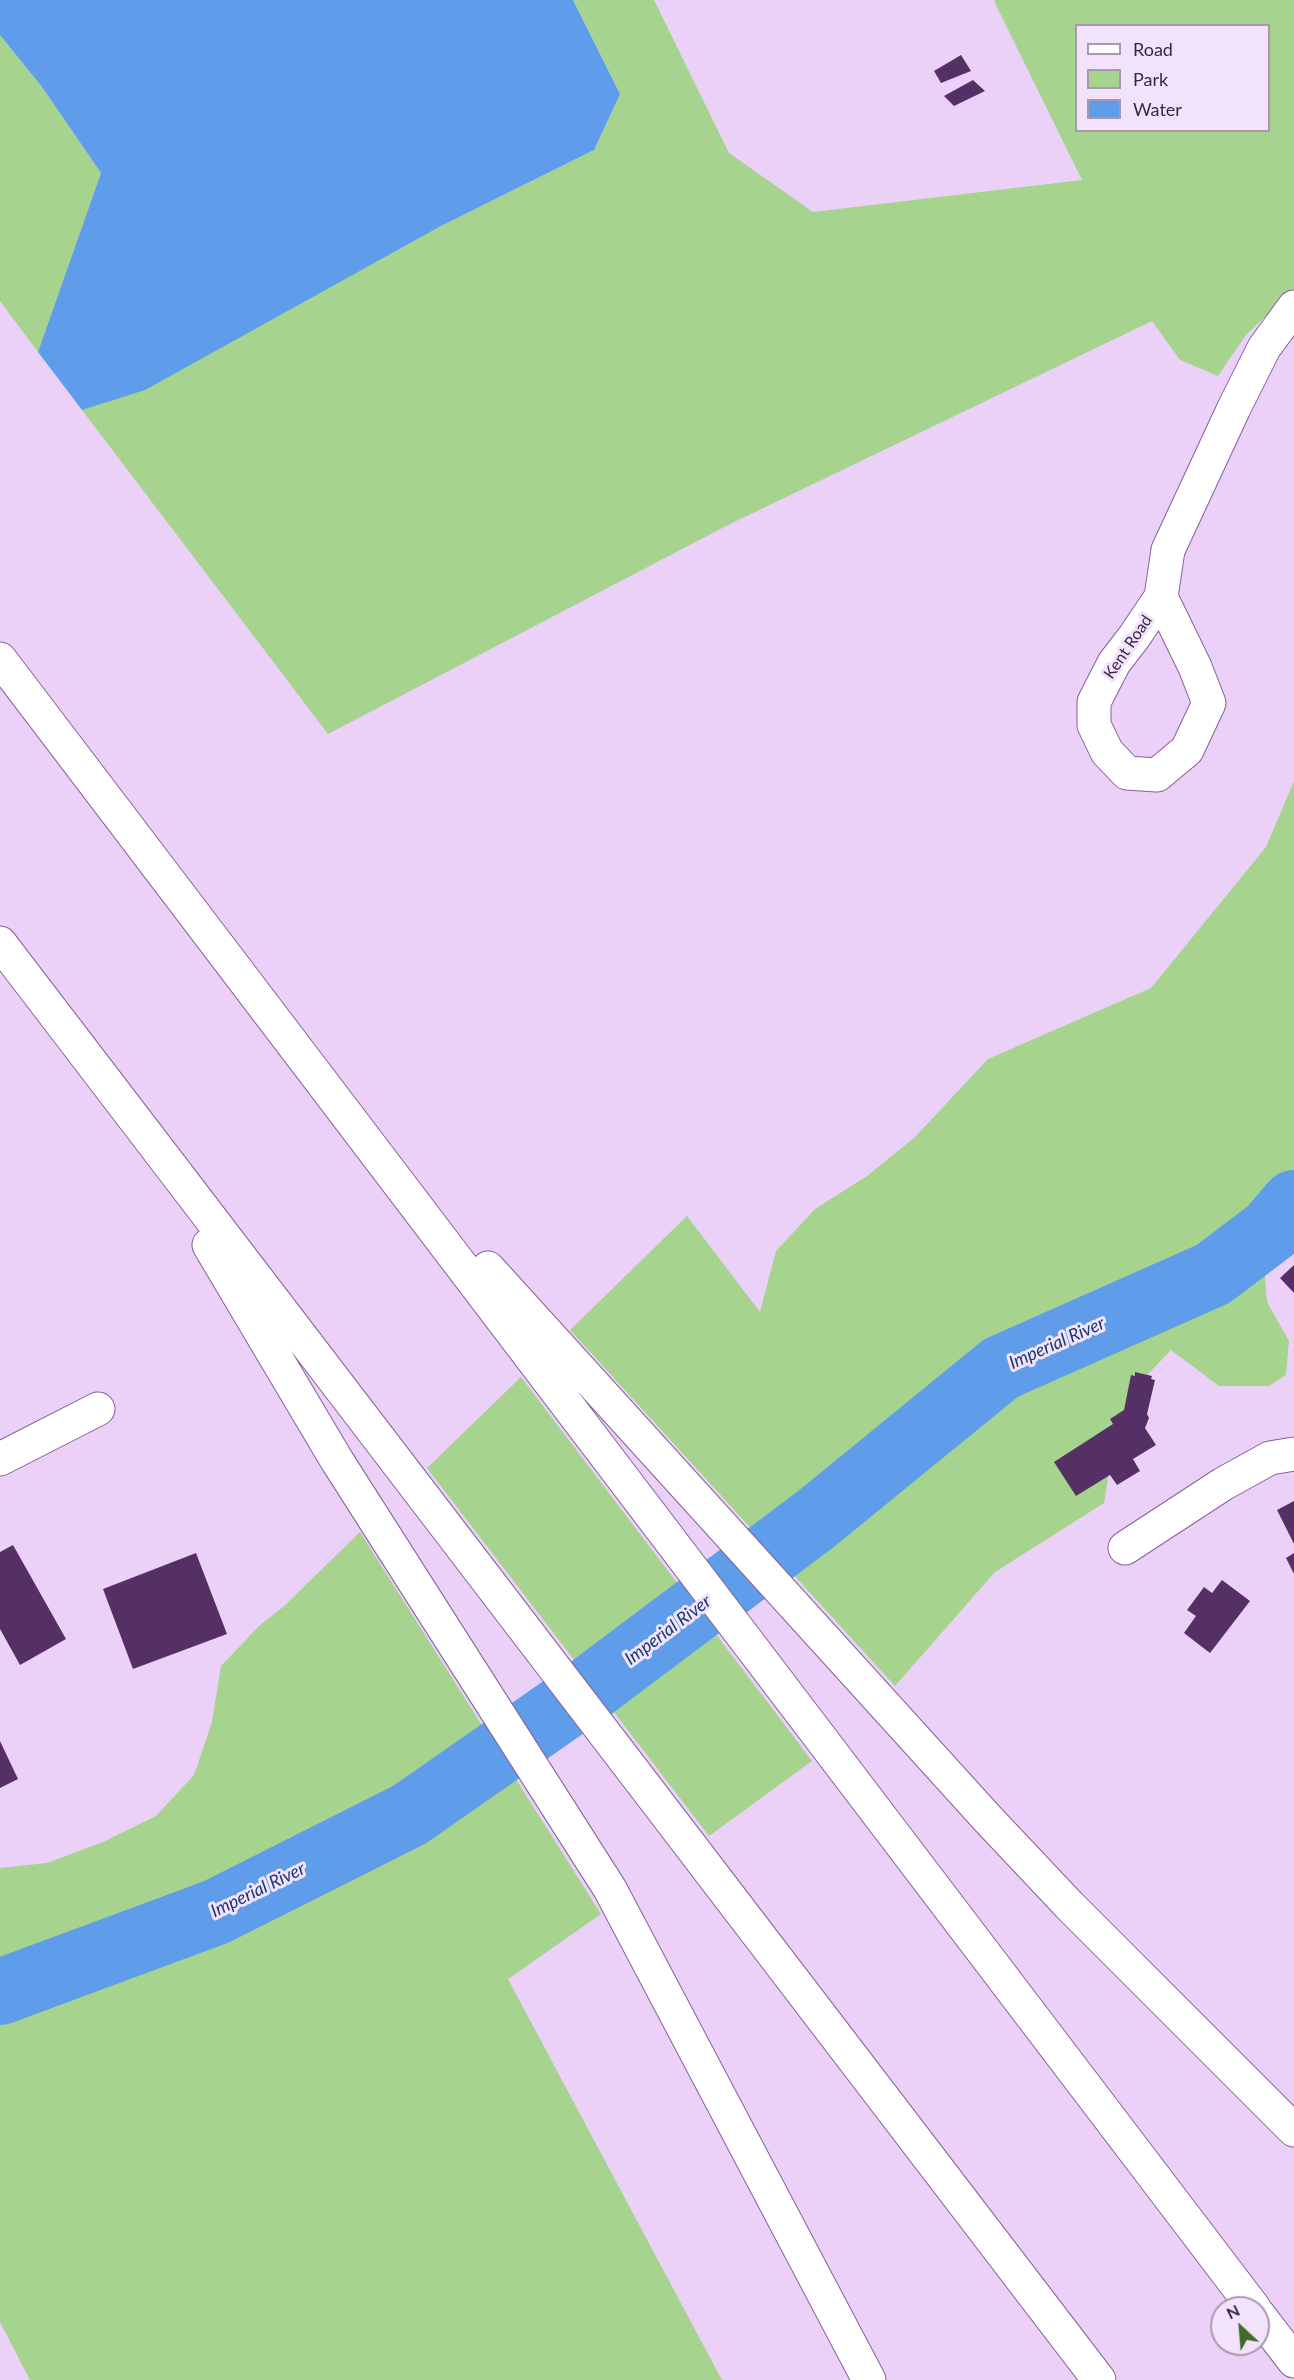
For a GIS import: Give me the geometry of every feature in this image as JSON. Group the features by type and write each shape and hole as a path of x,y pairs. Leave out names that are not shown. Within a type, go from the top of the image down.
{"main road":[{"name":"Kent Road","path":"1161,597 1195,667 1209,703 1187,750 1157,775 1127,773 1107,752 1094,725 1094,702 1113,663 1161,597 1168,550 1264,348 1294,307"},
{"path":"0,659 318,1077 519,1322 816,1734 1245,2296"},
{"path":"0,943 1099,2380"},
{"path":"133,1117 336,1459 610,1889 869,2380"},
{"path":"519,1322 870,1688 1062,1897 1294,2130"},
{"path":"0,1459 98,1409"},
{"path":"1125,1548 1223,1484 1270,1458 1294,1454"},
{"path":"1270,2330 1294,2361"}],"green space":[{"path":"573,0 654,0 729,153 813,212 1082,180 994,1 996,0 1294,0 1294,289 1246,335 1218,376 1180,360 1152,321 728,525 328,734 82,410 145,389 441,226 594,150 620,94"},
{"path":"0,35 42,87 101,173 38,352 0,301"},
{"path":"1294,781 1294,1227 1285,1234 1264,1267 1267,1302 1289,1341 1286,1375 1269,1386 1219,1386 1171,1350 1131,1392 1113,1446 1104,1503 995,1572 895,1686 570,1330 687,1216 760,1312 776,1251 815,1209 867,1176 915,1137 988,1059 1151,988 1266,847"},
{"path":"521,1377 812,1761 709,1836 427,1468"},
{"path":"360,1532 601,1914 508,1979 722,2380 30,2380 0,2322 0,1868 47,1863 103,1842 156,1816 194,1775 212,1722 221,1666 260,1625 283,1607"}],"water":[{"path":"0,0 573,0 620,94 594,150 441,226 145,390 82,410 38,352 101,173 42,87 0,35"}],"building":[{"path":"961,55 971,71 941,83 934,71"},
{"path":"973,80 985,91 954,106 944,96"},
{"path":"1294,1265 1294,1293 1280,1278"},
{"path":"1135,1372 1152,1376 1151,1379 1155,1380 1147,1414 1149,1418 1145,1428 1156,1445 1133,1459 1140,1471 1117,1485 1110,1475 1076,1496 1054,1462 1113,1424 1110,1419 1124,1410 1131,1375 1135,1376"},
{"path":"1294,1501 1294,1544 1277,1510"},
{"path":"13,1545 66,1639 20,1665 0,1629 0,1552"},
{"path":"196,1553 227,1634 133,1669 103,1589"},
{"path":"1294,1553 1294,1574 1286,1558"},
{"path":"1222,1580 1250,1601 1210,1653 1184,1633 1196,1616 1187,1610 1204,1587 1212,1593"},
{"path":"0,1741 18,1779 0,1788"}],"waterway":[{"name":"Imperial River","path":"0,1992 216,1912 409,1815 591,1688 816,1519 1001,1368 1213,1274 1271,1230 1294,1203"}]}
